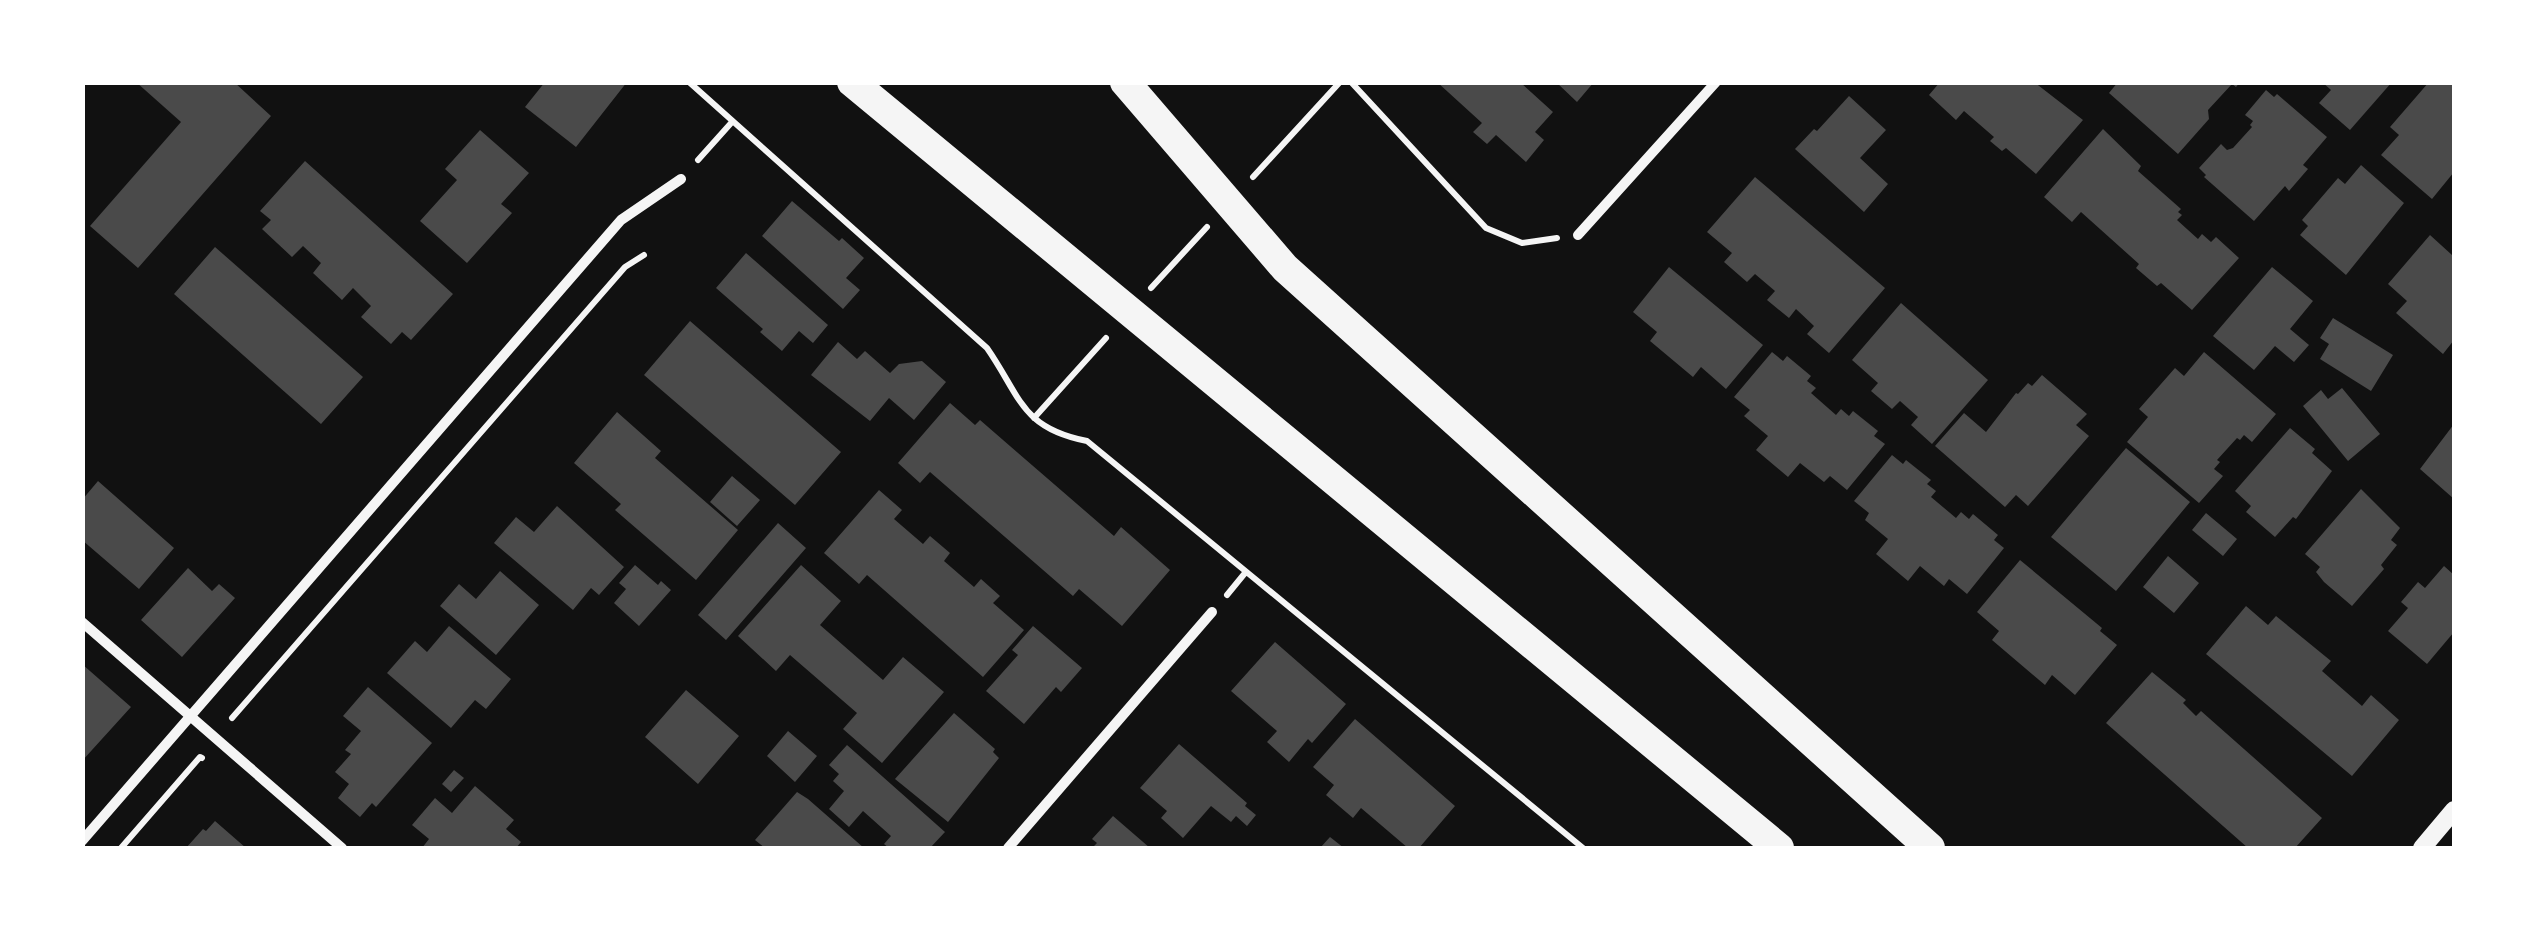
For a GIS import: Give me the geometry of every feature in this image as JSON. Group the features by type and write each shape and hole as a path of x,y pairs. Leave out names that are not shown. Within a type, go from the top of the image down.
{"highway":[{"path":"852,82 1779,848"},
{"path":"1125,82 1285,268 1930,848"}],"street":[{"path":"1578,235 1716,82"},
{"path":"82,842 621,220 681,180"},
{"path":"1008,848 1212,612"},
{"path":"82,622 342,848"},
{"path":"2422,848 2454,810"}],"path":[{"path":"689,82 987,348 1020,405 1034,418 1049,430 1088,441 1583,848"},
{"path":"1247,184 1340,82"},
{"path":"1350,82 1486,228 1522,243 1578,235"},
{"path":"681,180 732,122"},
{"path":"1141,299 1220,212"},
{"path":"232,718 625,267 644,255"},
{"path":"1034,418 1115,328"},
{"path":"121,848 200,756"}],"building":[{"path":"136,82 234,82 271,116 138,268 90,226 181,122"},
{"path":"545,82 627,82 576,147 525,107"},
{"path":"1437,82 1520,82 1553,112 1535,132 1544,140 1526,162 1496,135 1487,144 1473,132 1482,123"},
{"path":"1556,82 1594,82 1577,102"},
{"path":"1940,82 2034,82 2083,120 2036,174 2006,148 2002,151 1990,141 1994,137 1964,111 1956,120 1929,95"},
{"path":"2118,82 2240,82 2236,87 2232,84 2208,110 2209,119 2178,154 2109,93"},
{"path":"2322,82 2392,82 2350,130 2319,103 2331,90"},
{"path":"2429,82 2454,82 2454,172 2432,199 2381,155 2399,135 2390,127"},
{"path":"2266,90 2274,97 2277,94 2327,137 2303,165 2308,169 2289,191 2285,186 2254,221 2204,177 2199,168 2221,144 2227,150 2233,148 2252,127 2253,121 2245,115"},
{"path":"1849,96 1886,130 1860,158 1888,184 1864,212 1795,149"},
{"path":"2103,129 2141,166 2138,171 2181,209 2177,220 2198,239 2202,234 2211,242 2216,237 2239,258 2192,310 2136,268 2139,264 2081,212 2072,222 2044,197"},
{"path":"480,130 529,173 501,204 512,213 467,263 420,221 457,180 445,169"},
{"path":"305,161 453,294 411,340 402,332 391,344 361,317 371,306 353,288 342,300 313,273 321,263 303,246 292,257 262,229 271,220 260,211"},
{"path":"2361,165 2404,203 2346,275 2300,235 2308,226 2302,220 2338,178 2345,184"},
{"path":"1755,177 1885,288 1829,353 1807,334 1814,326 1796,309 1789,318 1767,300 1775,291 1755,274 1747,282 1724,262 1732,253 1707,232"},
{"path":"792,201 864,258 846,278 860,290 843,309 762,236"},
{"path":"2430,235 2452,255 2454,251 2454,340 2443,354 2396,313 2407,301 2388,284"},
{"path":"215,247 363,377 321,424 174,294"},
{"path":"746,253 828,325 813,343 799,331 782,351 716,288"},
{"path":"1669,267 1763,345 1726,389 1701,367 1693,377 1650,341 1657,332 1633,312"},
{"path":"2272,267 2313,301 2290,329 2309,345 2294,362 2275,346 2254,370 2213,336"},
{"path":"1901,303 1988,380 1932,444 1911,425 1918,417 1900,401 1892,409 1871,391 1878,383 1852,360"},
{"path":"2333,318 2393,355 2371,391 2320,359 2329,344 2320,338"},
{"path":"690,321 841,452 795,505 644,375"},
{"path":"838,342 857,359 865,351 890,373 899,364 922,361 946,382 914,420 889,398 870,421 811,375"},
{"path":"1772,352 1783,361 1787,356 1811,376 1807,381 1816,388 1811,393 1836,415 1841,409 1849,416 1853,411 1878,431 1874,436 1885,444 1847,490 1830,476 1824,482 1800,463 1788,477 1756,450 1768,436 1744,416 1750,410 1734,397"},
{"path":"2204,352 2276,414 2252,442 2244,435 2240,440 2237,438 2217,460 2220,462 2214,469 2223,476 2199,503 2127,442 2148,417 2139,409 2175,368 2184,376"},
{"path":"2042,375 2087,414 2076,425 2089,436 2028,506 2016,495 2005,507 1935,446 1964,413 1986,432 2016,393 2028,383 2032,386"},
{"path":"2342,388 2380,434 2348,461 2303,406 2321,390 2328,399"},
{"path":"950,403 975,425 980,420 1114,536 1121,527 1170,570 1122,626 1079,589 1073,596 930,472 920,483 898,463"},
{"path":"617,412 661,451 655,458 738,530 696,580 615,510 621,504 574,463"},
{"path":"2454,424 2454,499 2420,469"},
{"path":"2290,428 2315,449 2312,453 2332,471 2296,519 2293,517 2275,537 2246,512 2251,506 2235,491"},
{"path":"2126,448 2190,502 2116,591 2051,537"},
{"path":"1892,455 1903,464 1906,460 1931,480 1927,484 1936,491 1931,497 1956,518 1961,512 1969,519 1973,514 1998,535 1994,540 2004,548 1967,594 1949,579 1944,586 1920,566 1908,581 1876,554 1888,539 1865,520 1869,513 1854,501"},
{"path":"732,476 760,500 737,526 710,502"},
{"path":"98,481 174,548 139,589 82,540 82,500"},
{"path":"2361,489 2400,528 2391,540 2397,545 2381,565 2384,569 2352,606 2324,582 2316,572 2320,567 2305,554"},
{"path":"879,490 902,510 894,519 923,544 930,536 950,553 944,561 974,587 981,579 1000,596 993,603 1024,630 983,677 867,575 859,584 824,553"},
{"path":"557,506 624,567 599,595 591,588 573,610 494,543 516,517 534,532"},
{"path":"2206,513 2237,539 2223,556 2192,530"},
{"path":"778,523 806,548 726,640 698,615"},
{"path":"2168,556 2199,583 2174,613 2143,587"},
{"path":"2020,560 2117,645 2075,695 2052,675 2045,685 1992,640 1999,631 1977,612"},
{"path":"635,565 658,585 661,581 671,590 639,626 614,603 626,589 619,583"},
{"path":"801,565 841,601 820,625 883,680 903,657 944,692 882,763 843,729 857,713 790,655 776,671 738,636"},
{"path":"2444,566 2454,575 2454,632 2427,664 2388,631 2408,608 2401,602 2418,582 2425,588"},
{"path":"188,568 212,591 219,584 235,598 182,657 141,620"},
{"path":"500,571 539,605 496,655 440,606 459,584 476,599"},
{"path":"2246,606 2268,625 2276,616 2331,661 2322,671 2362,706 2371,695 2399,720 2352,776 2206,654"},
{"path":"449,626 511,679 486,709 475,700 451,728 387,673 415,641 427,652"},
{"path":"1033,626 1082,668 1061,692 1056,687 1024,724 986,691 1018,655 1012,650"},
{"path":"1275,642 1346,704 1312,743 1308,739 1289,762 1267,742 1277,731 1231,691"},
{"path":"82,664 131,707 82,761"},
{"path":"2152,672 2186,700 2183,703 2196,716 2201,711 2322,818 2295,848 2248,848 2106,723"},
{"path":"368,687 432,743 376,807 372,803 360,817 338,798 349,784 335,772 351,754 345,750 361,731 343,716"},
{"path":"686,690 739,736 698,784 645,737"},
{"path":"954,713 995,749 993,752 999,758 948,822 895,779"},
{"path":"1355,719 1455,806 1419,848 1408,848 1361,808 1353,818 1326,795 1334,785 1313,767"},
{"path":"788,731 817,756 795,782 767,756"},
{"path":"1179,744 1247,803 1245,806 1256,815 1247,826 1236,816 1231,822 1211,806 1183,838 1161,818 1167,811 1140,788"},
{"path":"847,745 945,832 930,848 889,848 884,844 891,836 863,811 849,827 829,809 844,791 833,781 839,774 829,765"},
{"path":"454,770 464,778 451,792 442,784"},
{"path":"475,786 514,820 506,829 521,842 516,848 422,848 429,839 412,825 435,798 452,813"},
{"path":"797,792 864,848 765,848 755,840"},
{"path":"1113,816 1150,848 1092,848 1097,843 1092,839"},
{"path":"215,821 246,848 186,848"},
{"path":"1330,837 1344,848 1320,848"}]}
